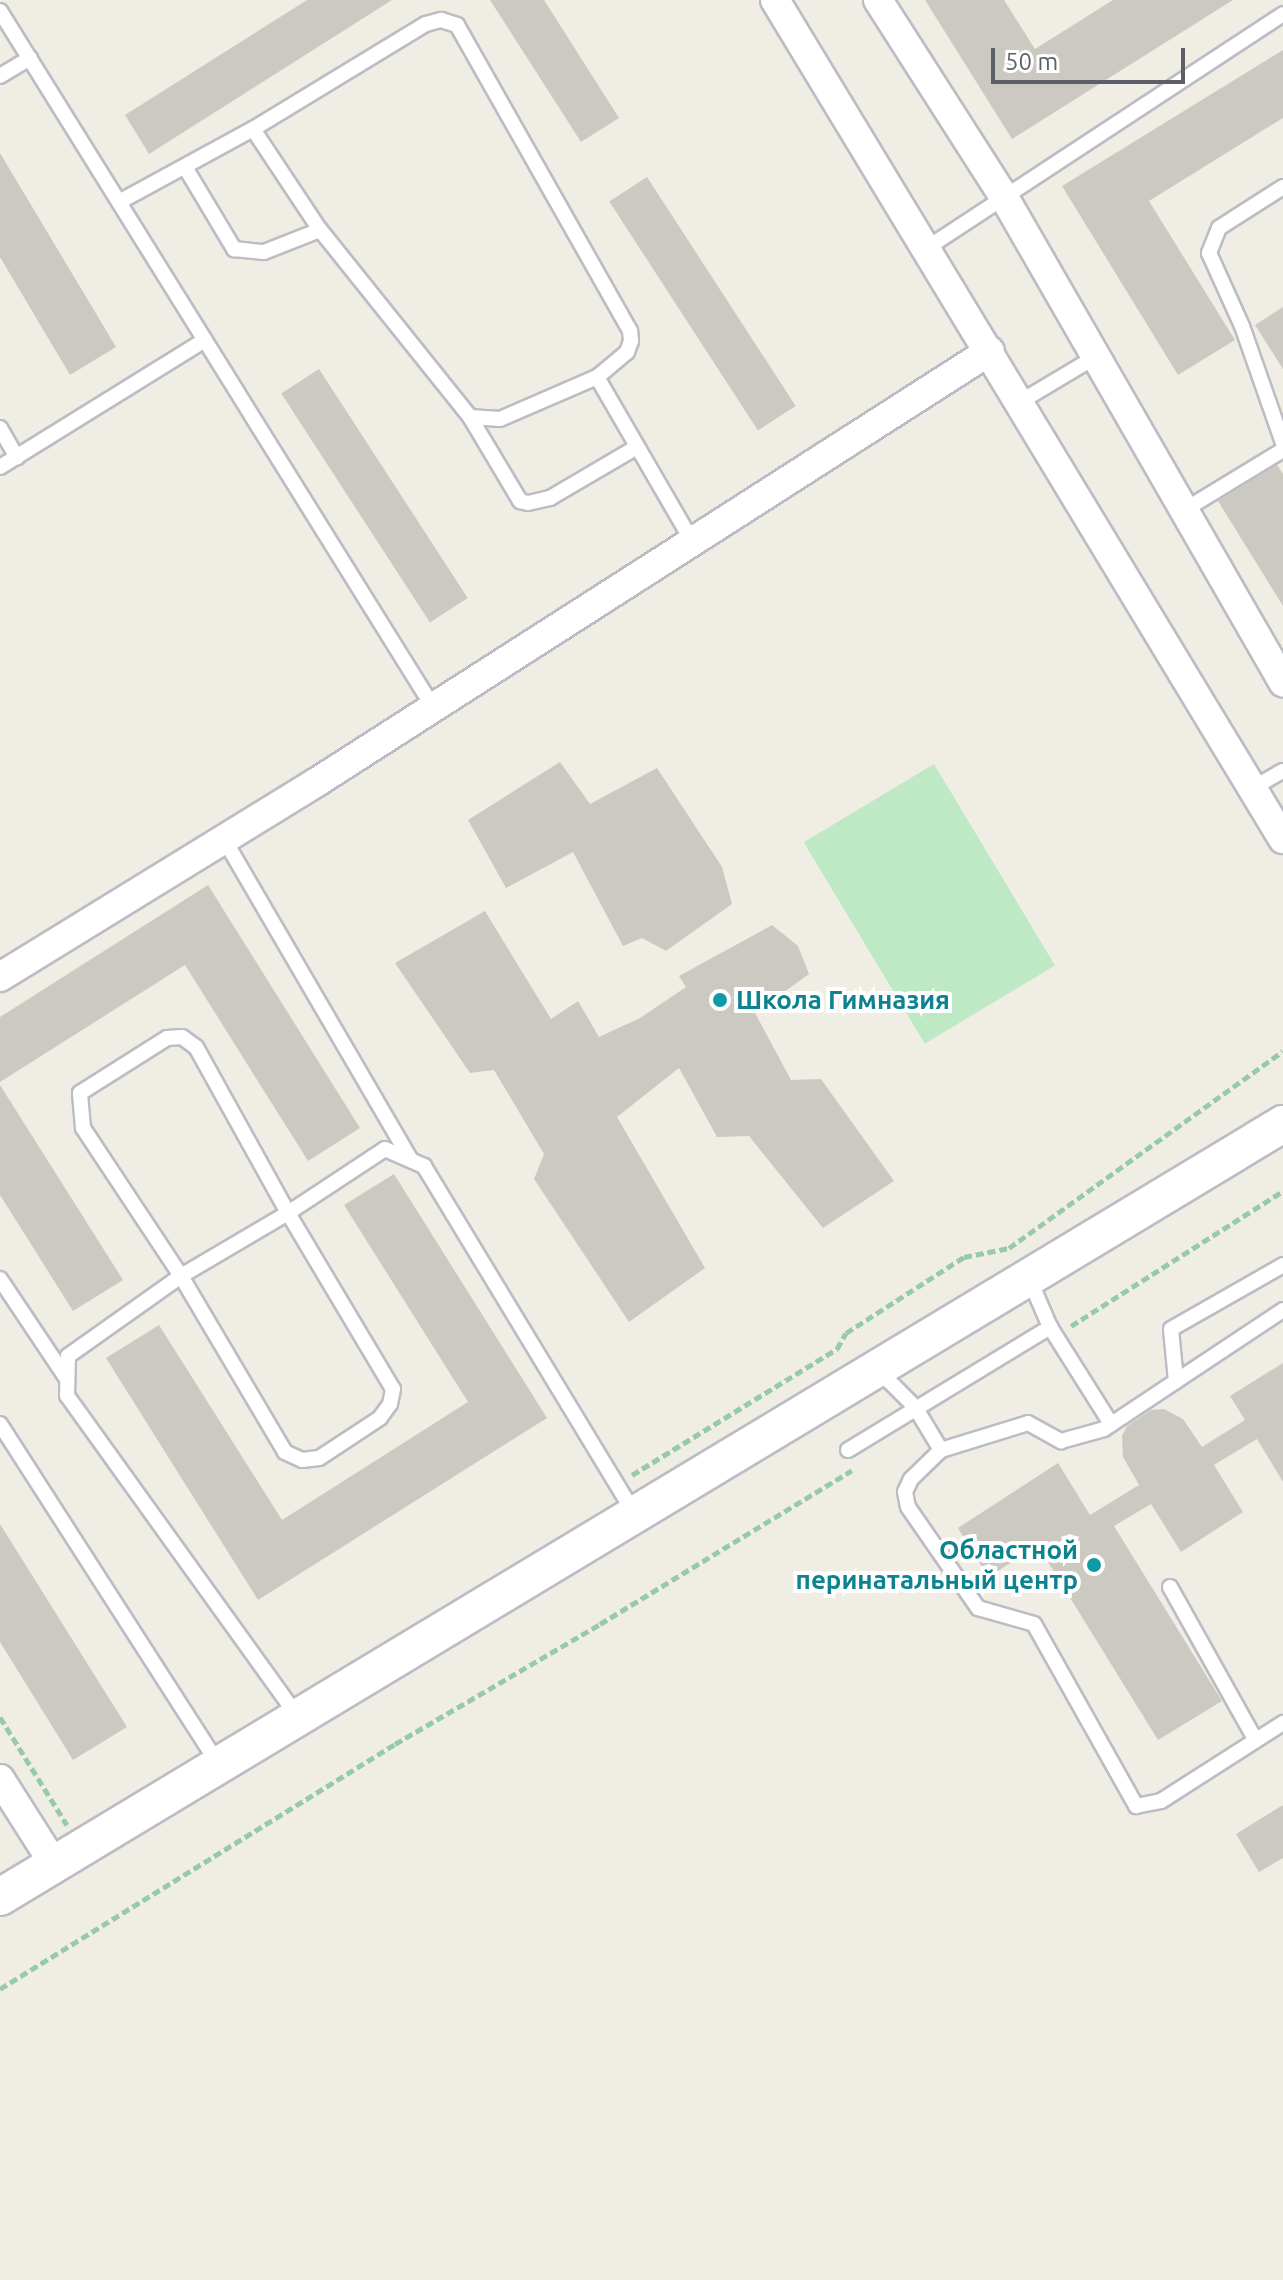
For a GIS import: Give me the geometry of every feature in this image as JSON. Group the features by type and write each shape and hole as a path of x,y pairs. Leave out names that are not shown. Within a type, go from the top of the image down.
{"street":[{"path":"775,0 1283,839"},
{"path":"878,0 1004,197 1283,682"},
{"path":"0,977 433,707 990,351"},
{"path":"0,1897 298,1717 626,1499 868,1373 1283,1124"},
{"path":"0,1779 68,1856"}],"lane":[{"path":"0,11 433,707"},
{"path":"927,248 1283,14"},
{"path":"119,202 253,129 426,24 441,20 457,25 630,331 627,352 597,377 500,419 470,417"},
{"path":"0,76 30,58"},
{"path":"253,129 320,230 470,417 520,501 528,503 550,498 637,447"},
{"path":"185,167 234,249 264,252 320,230"},
{"path":"1283,187 1219,228 1209,253 1242,326 1283,443"},
{"path":"0,467 205,340"},
{"path":"1020,402 1097,356"},
{"path":"597,377 692,541"},
{"path":"0,428 17,457"},
{"path":"1186,509 1283,450"},
{"path":"1253,788 1283,771"},
{"path":"224,839 410,1159"},
{"path":"182,1037 196,1047 288,1213 393,1389 390,1404 380,1418 319,1458 302,1460 285,1452 181,1276 83,1128 79,1112 80,1093 167,1038 182,1037"},
{"path":"298,1717 67,1396 68,1356 181,1276 288,1213 385,1149 424,1166 626,1499"},
{"path":"1176,1381 1171,1329 1283,1265"},
{"path":"1029,1277 1053,1331 1111,1424"},
{"path":"0,1279 67,1379"},
{"path":"1283,1310 1111,1424 1061,1441 1028,1423 941,1450 911,1479 905,1492 908,1507 978,1608 1034,1624 1136,1806 1161,1801 1283,1723"},
{"path":"848,1450 915,1407 1053,1331"},
{"path":"868,1373 888,1380 915,1407 941,1450"},
{"path":"0,1424 219,1765"},
{"path":"1170,1587 1255,1739"}],"path":[{"path":"626,1499 837,1349 846,1333 964,1257 1009,1248 1283,1051"},
{"path":"1053,1331 1283,1191"},
{"path":"0,1989 395,1744 628,1608 858,1466"},
{"path":"0,1717 68,1856"}],"green space":[{"path":"934,764 1055,965 925,1044 804,842"}],"building":[{"path":"307,0 392,0 149,154 125,115"},
{"path":"490,0 544,0 619,118 581,142"},
{"path":"925,0 1004,0 1035,49 1113,0 1233,0 1012,139"},
{"path":"1283,50 1283,118 1149,201 1235,340 1178,375 1062,186"},
{"path":"0,153 116,347 70,375 0,257"},
{"path":"647,177 796,406 758,430 609,202"},
{"path":"1283,307 1283,369 1255,325"},
{"path":"319,369 468,598 430,622 281,394"},
{"path":"1277,465 1283,474 1283,606 1218,501"},
{"path":"560,762 590,804 657,768 722,867 732,904 666,951 642,938 623,946 573,852 506,888 468,820"},
{"path":"208,885 360,1128 308,1161 185,965 0,1082 0,1017"},
{"path":"485,911 551,1019 578,1001 599,1037 640,1018 686,987 679,976 772,925 798,946 809,974 755,1013 791,1080 821,1079 894,1181 823,1228 749,1136 717,1137 679,1068 617,1117 705,1268 629,1322 534,1179 544,1154 494,1070 470,1073 395,963"},
{"path":"0,1085 123,1280 73,1311 0,1195"},
{"path":"394,1174 547,1418 258,1600 106,1358 159,1325 282,1520 468,1402 344,1205"},
{"name":"Областной перинатальный центр","path":"1283,1363 1283,1482 1257,1439 1214,1465 1243,1512 1181,1552 1151,1504 1114,1526 1222,1701 1158,1740 1038,1546 988,1577 958,1528 1058,1463 1090,1515 1139,1485 1123,1457 1122,1436 1127,1426 1151,1410 1164,1409 1183,1419 1202,1447 1245,1420 1230,1396"},
{"path":"0,1524 127,1727 73,1760 0,1642"},
{"path":"1283,1805 1283,1858 1259,1872 1236,1834"}],"place":[{"name":"Школа Гимназия","path":"720,1000"},
{"name":"Областной перинатальный центр","path":"1094,1565"}]}
